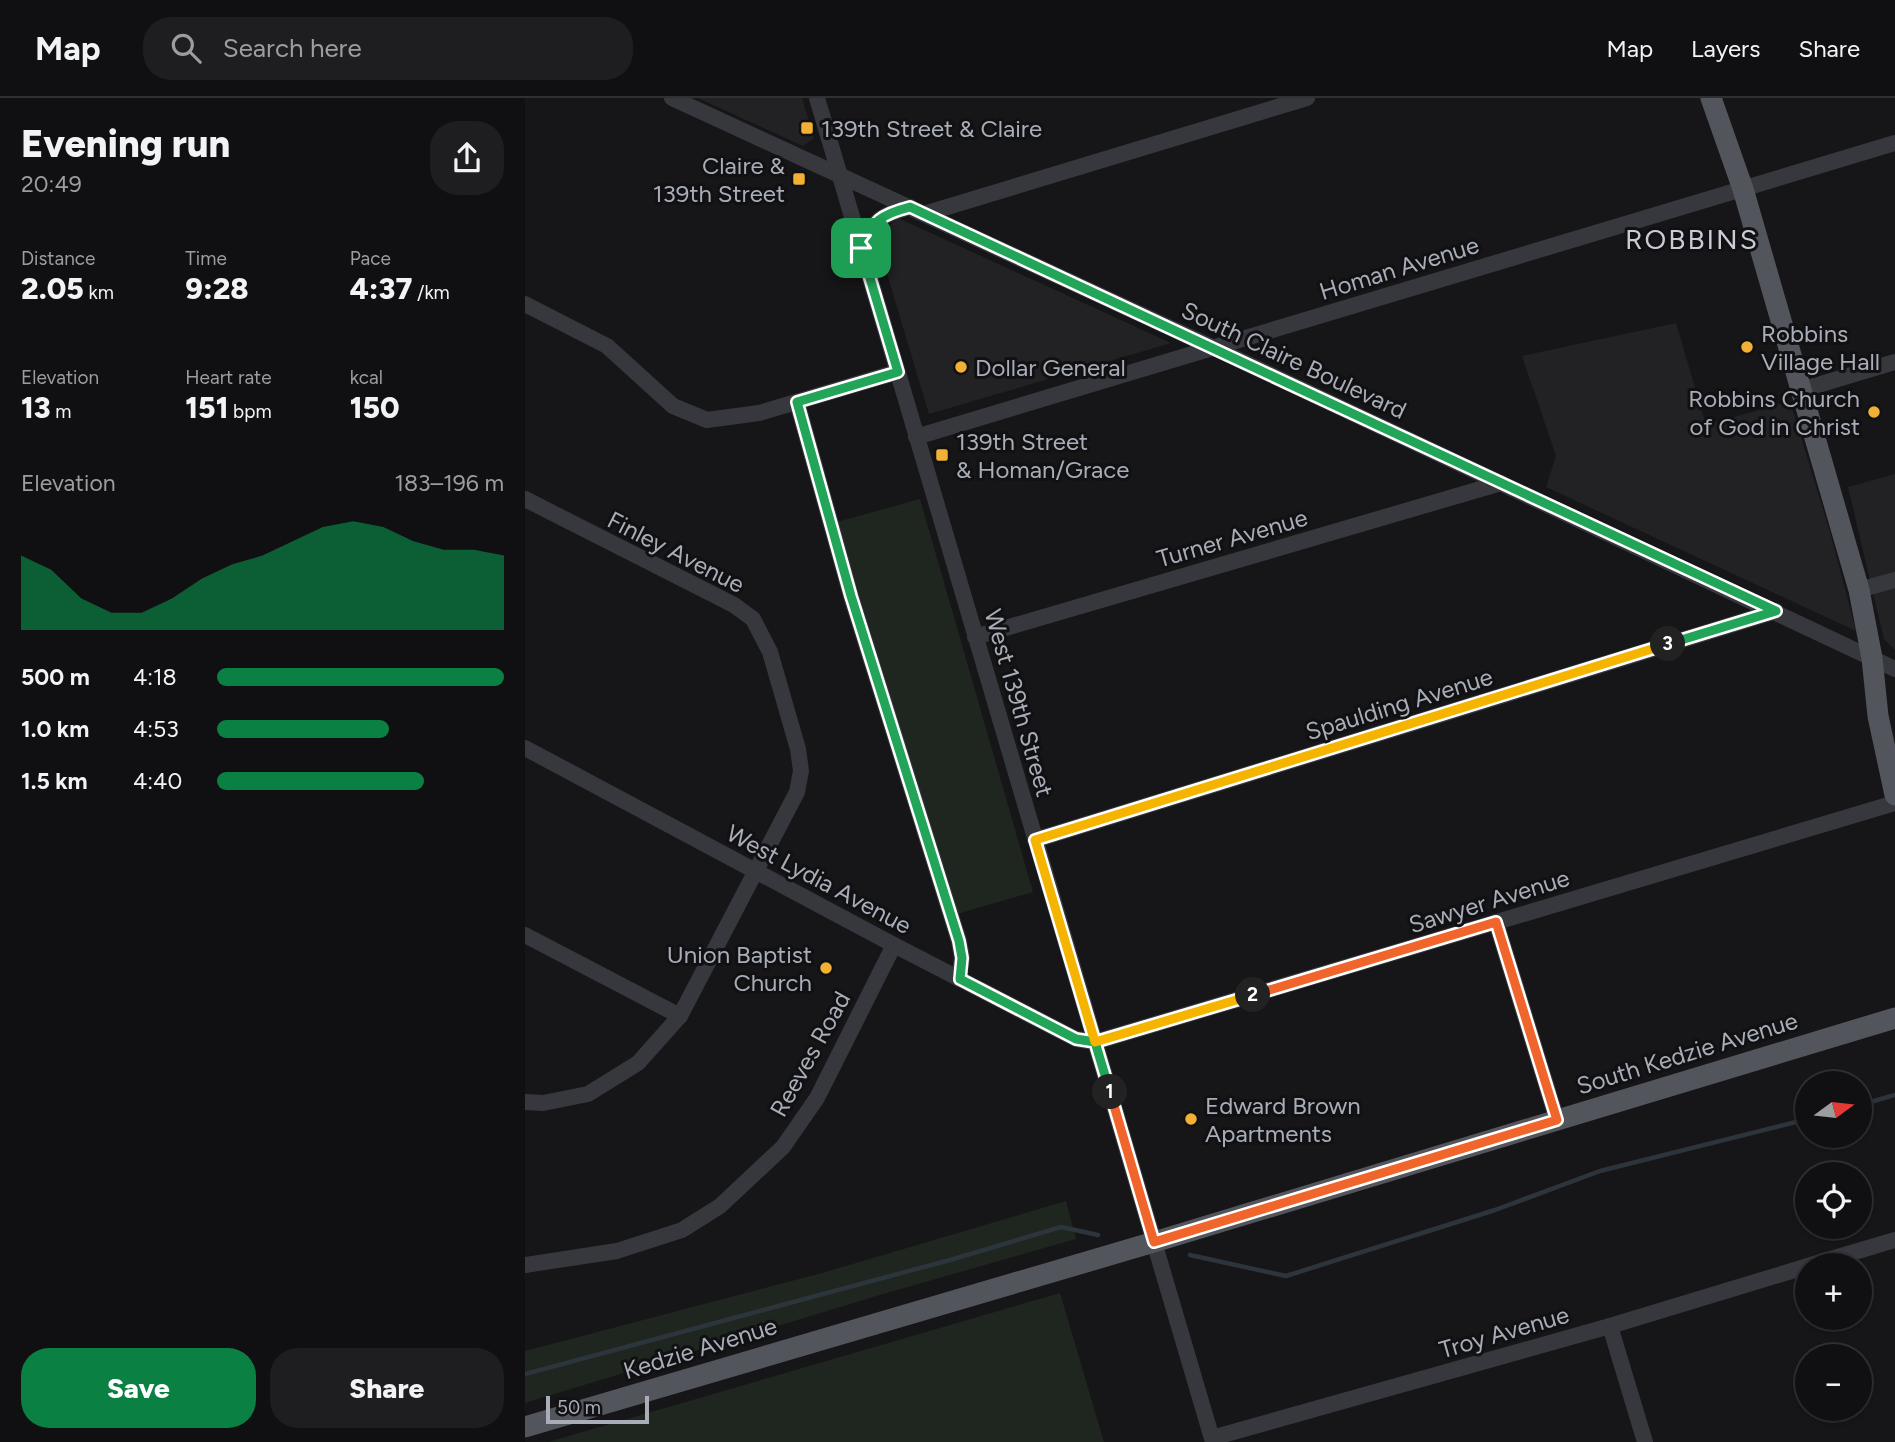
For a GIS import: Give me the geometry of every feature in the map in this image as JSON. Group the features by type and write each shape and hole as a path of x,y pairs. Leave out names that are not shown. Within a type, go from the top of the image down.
{"main road":[{"path":"1711,98 1742,188 1859,590 1872,658 1878,716 1895,795"},
{"name":"South Kedzie Avenue","path":"890,1319 1895,1018"},
{"name":"Kedzie Avenue","path":"525,1427 890,1319"}],"street":[{"name":"South Claire Boulevard","path":"672,98 1214,348 1895,669"},
{"name":"West 139th Street","path":"817,98 1212,1440"},
{"path":"861,248 874,223 883,215 917,211 1307,98"},
{"name":"Homan Avenue","path":"916,437 1895,142"},
{"path":"525,304 607,346 673,406 707,421 759,413 898,372"},
{"path":"1801,390 1895,362"},
{"path":"797,402 851,596 959,941 962,958 960,979"},
{"name":"Turner Avenue","path":"975,637 1501,483"},
{"name":"Finley Avenue","path":"525,499 734,605 753,619 770,652 795,736 801,772 797,792 680,1016 638,1063 588,1094 543,1103 525,1102"},
{"path":"1859,590 1895,579"},
{"name":"Spaulding Avenue","path":"1035,840 1776,611"},
{"name":"West Lydia Avenue","path":"525,748 1076,1039 1095,1042"},
{"name":"Sawyer Avenue","path":"1095,1042 1895,803"},
{"path":"1496,922 1557,1120"},
{"path":"525,935 680,1016"},
{"name":"Reeves Road","path":"525,1265 617,1251 682,1230 720,1206 783,1147 817,1098 894,945"},
{"name":"Troy Avenue","path":"1852,1253 1895,1240"},
{"name":"Troy Avenue","path":"1212,1440 1795,1270"},
{"path":"1610,1326 1644,1442"}],"shaded area":[{"path":"698,98 802,98 814,138 803,146"},
{"path":"898,218 1171,343 929,414 876,237"},
{"path":"1676,323 1706,425 1790,401 1830,532 1856,631 1546,487 1556,456 1522,356"},
{"path":"1895,474 1895,650 1884,639 1848,487"},
{"path":"920,499 1033,892 957,914 837,522"},
{"path":"1066,1201 1076,1239 883,1294 525,1403 525,1351 822,1273"},
{"path":"1060,1293 1104,1442 548,1442"}],"waterway":[{"path":"1873,1101 1895,1095"},
{"path":"1190,1255 1286,1276 1495,1210 1600,1171 1795,1122"},
{"path":"525,1374 950,1260 1061,1227 1098,1235"}],"place":[{"name":"139th Street & Claire","path":"807,128"},
{"name":"Claire & 139th Street","path":"799,179"},
{"name":"Robbins Village Hall","path":"1747,347"},
{"name":"Dollar General","path":"961,367"},
{"name":"Robbins Church of God in Christ","path":"1874,412"},
{"name":"139th Street & Homan/Grace","path":"942,455"},
{"name":"Union Baptist Church","path":"826,968"},
{"name":"Edward Brown Apartments","path":"1191,1119"}],"district":[{"name":"ROBBINS","path":"1692,239"}],"route":[{"path":"861,248 874,223 883,215 910,207 1776,611 1035,840 1095,1042 1496,922 1557,1120 1154,1242 1095,1042 1076,1039 960,979 962,958 959,941 851,596 797,402 898,372 861,248"}]}
